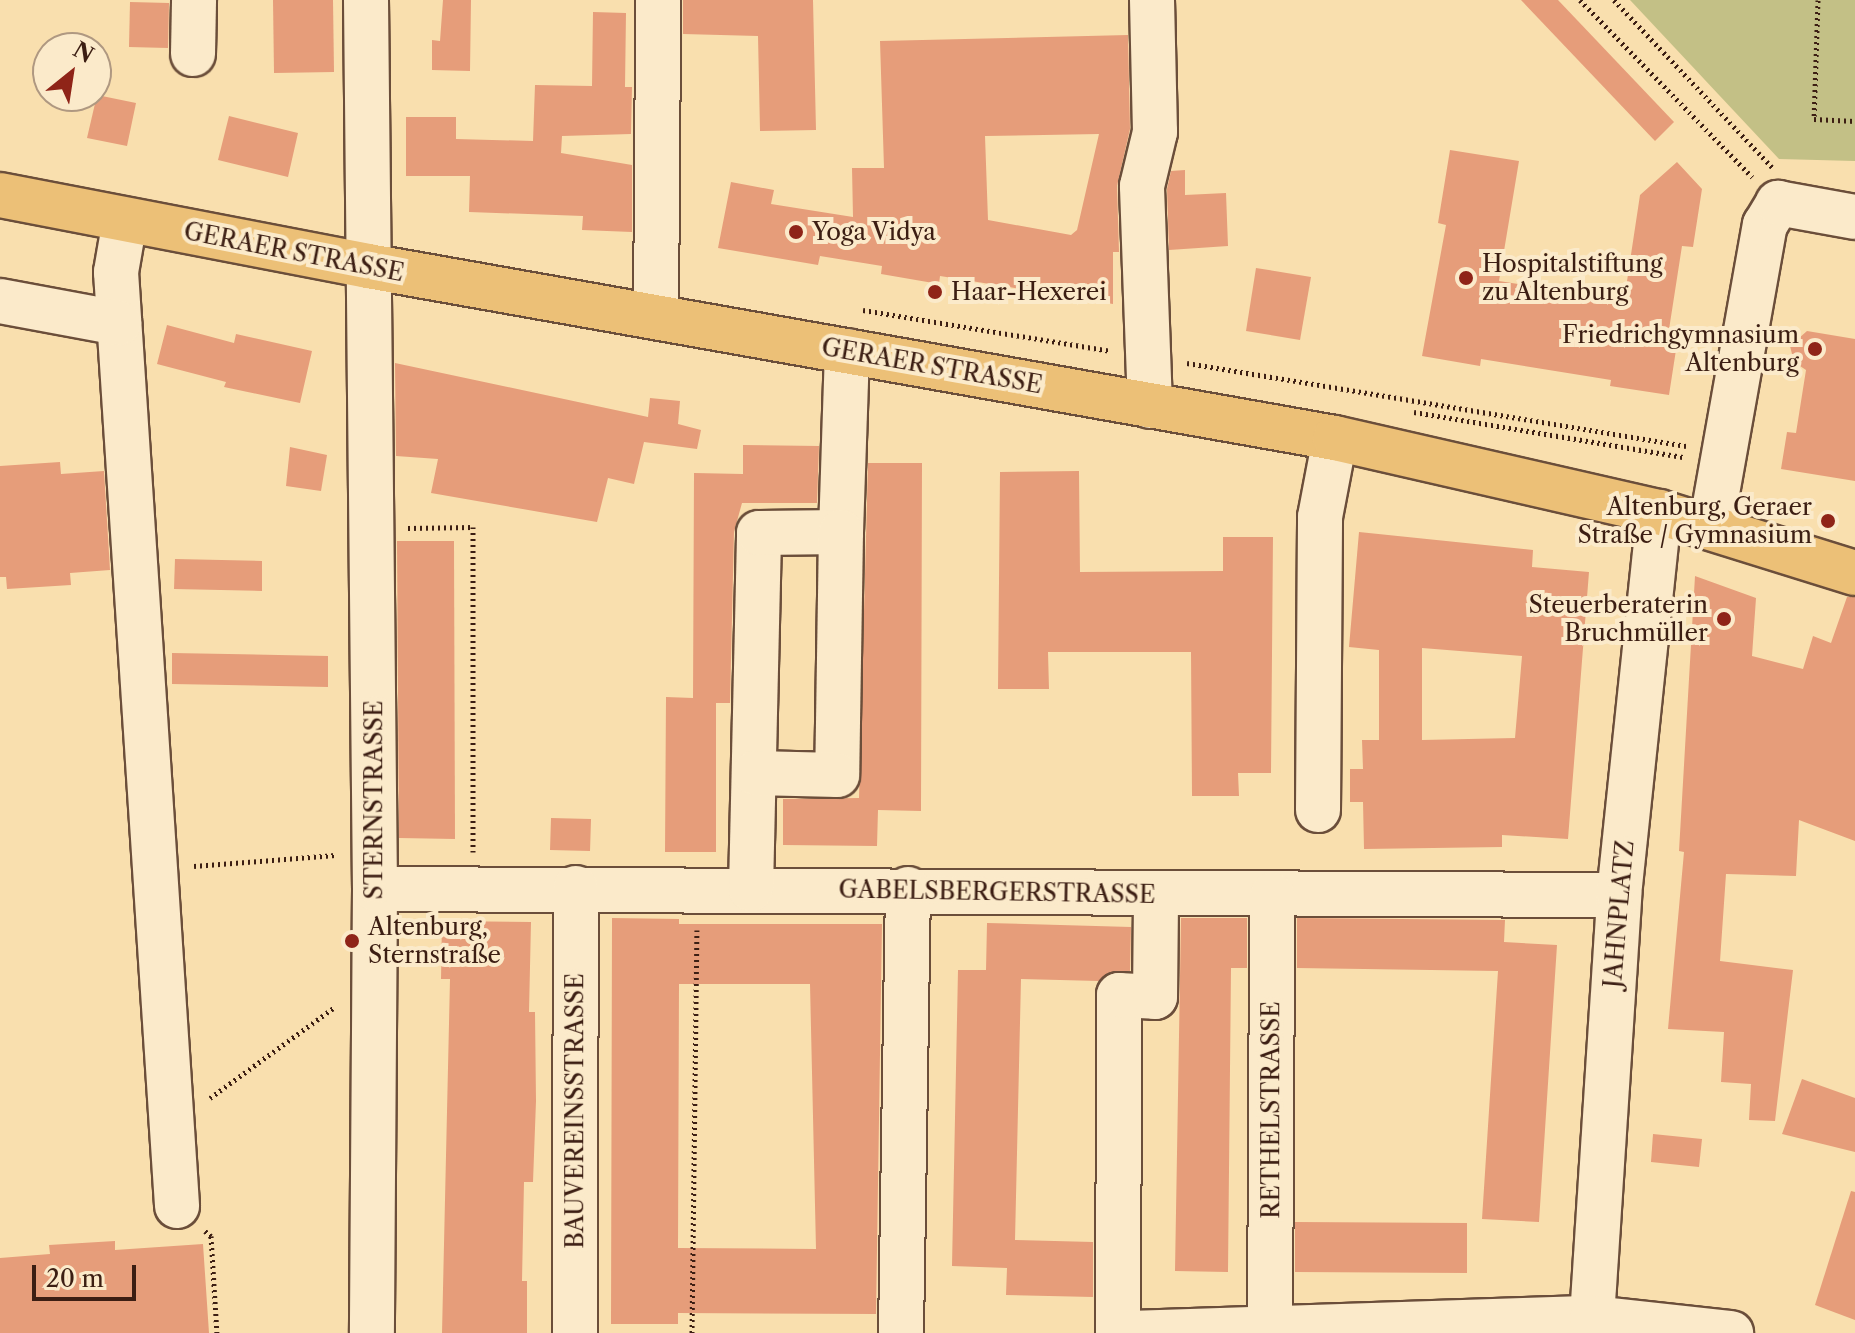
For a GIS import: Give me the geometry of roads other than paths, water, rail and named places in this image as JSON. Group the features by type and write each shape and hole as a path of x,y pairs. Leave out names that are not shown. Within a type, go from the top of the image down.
{"main road":[{"name":"GERAER STRASSE","path":"0,195 368,266 1335,438 1659,512 1855,573"}],"street":[{"path":"193,54 194,0"},
{"name":"STERNSTRASSE","path":"366,0 375,870 372,1333"},
{"path":"656,317 658,0"},
{"path":"1150,406 1151,357 1142,186 1155,132 1152,0"},
{"path":"1711,527 1765,225 1778,203 1855,217"},
{"path":"125,220 116,272 177,1206"},
{"path":"0,301 119,323"},
{"path":"755,773 837,775 847,351"},
{"path":"1318,810 1320,517 1335,438"},
{"name":"JAHNPLATZ","path":"1592,1318 1619,895 1659,512"},
{"path":"751,889 759,533 841,532"},
{"name":"GABELSBERGERSTRASSE","path":"375,870 473,889 1619,895"},
{"name":"BAUVEREINSSTRASSE","path":"575,1333 576,888"},
{"path":"901,1333 908,889"},
{"path":"1118,1333 1119,995 1155,997 1156,894"},
{"name":"RETHELSTRASSE","path":"1270,1325 1272,895"},
{"path":"1130,1333 1270,1325 1592,1318 1731,1333"}],"place":[{"name":"Yoga Vidya","path":"796,232"},
{"name":"Hospitalstiftung zu Altenburg","path":"1466,278"},
{"name":"Haar-Hexerei","path":"935,292"},
{"name":"Friedrichgymnasium Altenburg","path":"1815,349"},
{"name":"Altenburg, Geraer Straße / Gymnasium","path":"1828,521"},
{"name":"Steuerberaterin Bruchmüller","path":"1724,619"},
{"name":"Altenburg, Sternstraße","path":"352,941"}]}
